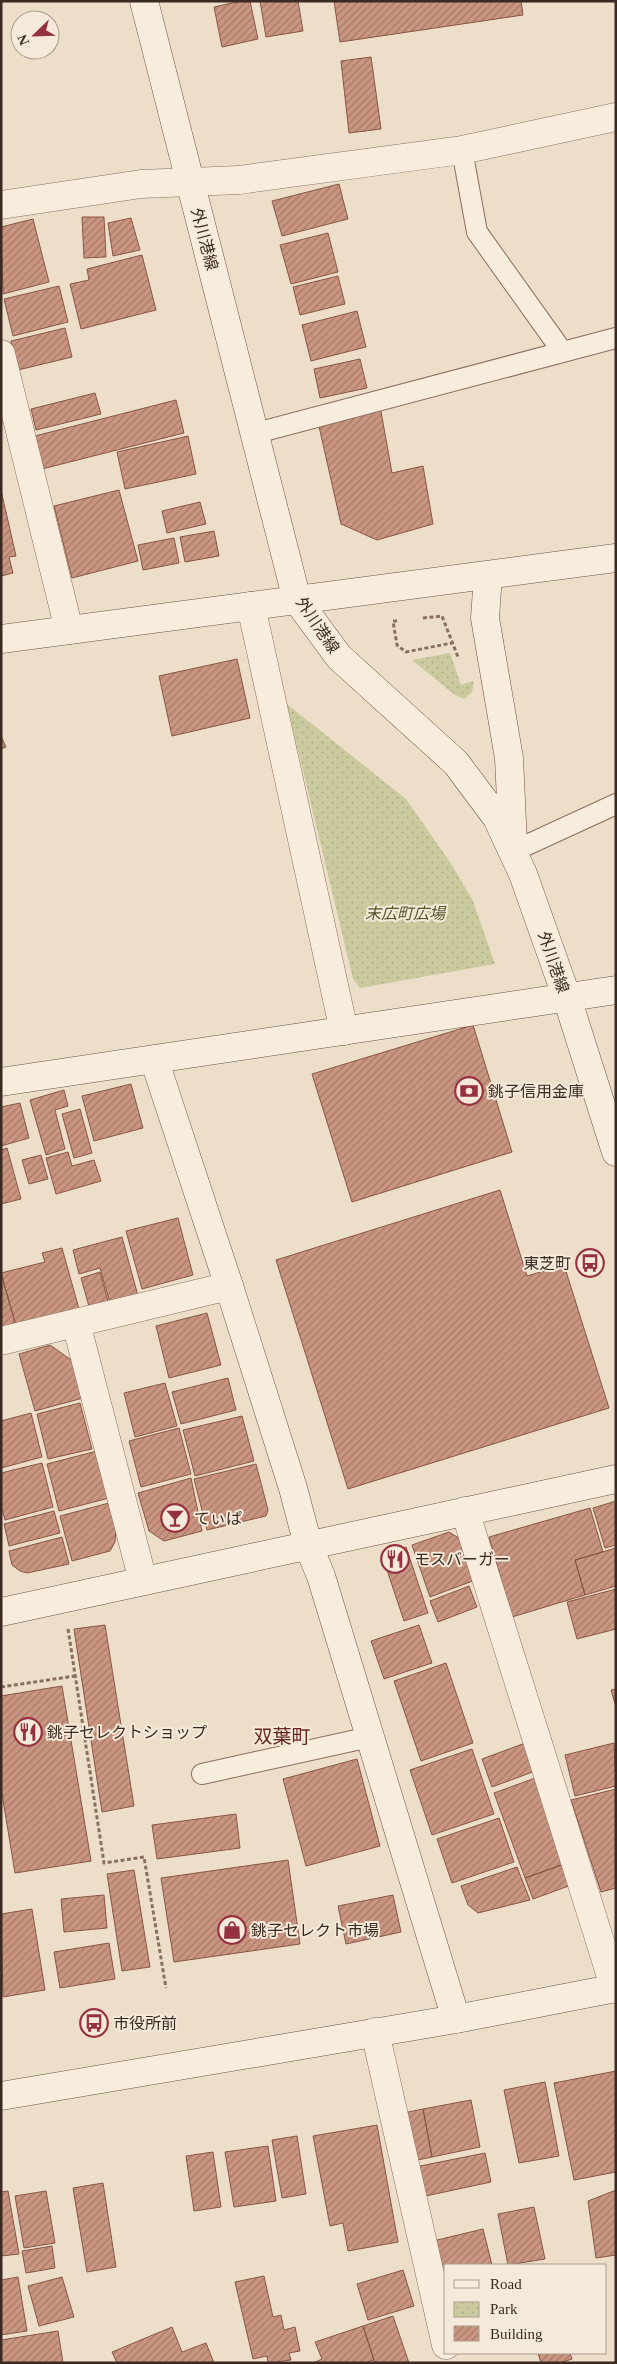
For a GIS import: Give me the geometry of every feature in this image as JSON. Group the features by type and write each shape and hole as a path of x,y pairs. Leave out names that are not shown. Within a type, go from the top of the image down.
{"street":[{"name":"外川港線","path":"144,1 298,600 339,657 456,763 497,818 514,851 567,998 616,1152"},
{"path":"1,205 140,184 239,180 462,150 616,117"},
{"path":"1,354 69,630"},
{"path":"1,639 616,558"},
{"path":"488,575 485,618 509,758 514,851"},
{"path":"251,606 344,1031"},
{"path":"1,1082 616,990"},
{"path":"154,1059 229,1286 293,1488 308,1545 321,1576 456,2019"},
{"path":"1,1341 229,1286"},
{"path":"76,1323 142,1581"},
{"path":"2,1607 142,1581 616,1479"},
{"path":"1,2096 456,2019 615,1989 465,1511"},
{"path":"374,2032 444,2337"}],"lane":[{"path":"462,150 476,232 562,351"},
{"path":"256,433 616,338"},
{"path":"514,851 616,804"},
{"path":"202,1774 370,1737"}],"path":[{"path":"416,619 442,616 458,659"},
{"path":"401,620 393,622 397,645 406,652 452,643"},
{"path":"60,1629 67,1628 104,1863 144,1857 166,1988"},
{"path":"1,1688 75,1676"}],"green space":[{"path":"450,653 461,685 473,681 472,692 464,699 455,695 412,660"},
{"name":"末広町広場","path":"287,704 406,799 452,865 473,901 495,964 360,988 353,979"}],"building":[{"path":"250,1 258,39 222,47 214,7"},
{"path":"260,1 298,1 303,31 266,37"},
{"path":"334,1 521,1 523,15 340,42"},
{"path":"371,57 381,129 349,133 341,61"},
{"path":"339,184 348,219 282,236 272,201"},
{"path":"82,217 104,217 106,257 84,258"},
{"path":"131,218 140,250 113,256 108,223"},
{"path":"33,219 49,282 3,294 1,227"},
{"path":"328,233 338,272 291,284 280,245"},
{"path":"142,255 156,310 81,329 70,284 89,280 87,269"},
{"path":"338,276 345,304 300,315 293,287"},
{"path":"59,286 68,322 13,336 4,299"},
{"path":"357,311 366,347 311,361 302,325"},
{"path":"65,328 72,357 18,370 11,341"},
{"path":"360,359 367,388 320,398 314,369"},
{"path":"95,393 101,414 36,430 31,409"},
{"path":"176,400 184,433 42,469 35,436"},
{"path":"380,406 392,473 423,466 433,524 377,540 341,524 318,422"},
{"path":"188,436 196,474 125,489 117,452"},
{"path":"1,490 16,556 9,557 13,573 1,576"},
{"path":"119,490 138,561 72,578 54,506"},
{"path":"200,502 206,524 167,533 162,511"},
{"path":"214,531 219,556 185,562 180,537"},
{"path":"174,538 179,563 143,570 138,545"},
{"path":"237,659 250,718 172,736 159,676"},
{"path":"1,736 6,747 1,749"},
{"path":"473,1025 512,1152 352,1202 312,1074"},
{"path":"131,1084 143,1128 94,1141 82,1096"},
{"path":"64,1090 68,1106 55,1110 65,1149 46,1155 30,1100"},
{"path":"20,1103 29,1138 1,1146 1,1107"},
{"path":"80,1109 92,1153 74,1158 62,1114"},
{"path":"7,1148 21,1199 1,1204 1,1150"},
{"path":"68,1152 72,1166 94,1160 101,1181 56,1194 46,1158"},
{"path":"41,1155 48,1179 29,1184 22,1160"},
{"path":"500,1190 527,1276 564,1265 609,1408 348,1489 276,1260"},
{"path":"178,1218 193,1275 142,1289 126,1231"},
{"path":"122,1237 138,1296 110,1303 100,1268 79,1274 73,1250"},
{"path":"62,1248 79,1309 16,1326 1,1273 45,1262 42,1253"},
{"path":"100,1272 109,1305 90,1310 81,1278"},
{"path":"1,1273 16,1326 1,1330"},
{"path":"207,1313 221,1365 169,1378 156,1326"},
{"path":"50,1345 74,1362 83,1398 35,1411 19,1354"},
{"path":"228,1378 236,1410 181,1424 172,1392"},
{"path":"165,1383 177,1426 135,1437 124,1393"},
{"path":"80,1403 92,1449 48,1459 37,1414"},
{"path":"31,1413 42,1457 1,1468 1,1421"},
{"path":"242,1416 254,1461 195,1476 183,1430"},
{"path":"179,1428 191,1474 141,1487 129,1441"},
{"path":"97,1451 109,1498 59,1511 47,1464"},
{"path":"42,1463 53,1507 5,1520 1,1506 1,1473"},
{"path":"256,1464 268,1510 266,1516 207,1530 194,1479"},
{"path":"191,1478 202,1531 164,1541 149,1531 138,1493"},
{"path":"616,1501 616,1545 605,1548 593,1508"},
{"path":"109,1503 116,1528 115,1542 110,1551 72,1561 60,1516"},
{"path":"590,1508 603,1552 575,1560 585,1595 512,1617 489,1537"},
{"path":"54,1511 60,1533 9,1546 4,1524"},
{"path":"449,1532 462,1540 478,1579 430,1597 412,1545"},
{"path":"62,1537 69,1564 27,1573 20,1571 12,1565 9,1551"},
{"path":"406,1547 428,1613 404,1621 382,1555"},
{"path":"616,1548 616,1586 585,1595 575,1560"},
{"path":"469,1586 477,1607 438,1622 430,1601"},
{"path":"616,1589 616,1629 577,1639 567,1602"},
{"path":"105,1625 134,1806 102,1812 74,1629"},
{"path":"419,1625 432,1663 384,1679 371,1641"},
{"path":"446,1663 473,1743 421,1761 394,1681"},
{"path":"62,1686 91,1861 15,1873 1,1788 1,1696"},
{"path":"616,1689 616,1707 611,1690"},
{"path":"528,1742 538,1770 492,1787 482,1759"},
{"path":"614,1743 616,1786 575,1796 565,1755"},
{"path":"472,1749 494,1814 432,1835 410,1770"},
{"path":"357,1759 380,1846 306,1866 283,1779"},
{"path":"538,1777 570,1862 525,1878 494,1793"},
{"path":"616,1789 616,1888 601,1892 571,1800"},
{"path":"236,1814 240,1848 157,1859 152,1825"},
{"path":"499,1818 514,1862 452,1883 437,1839"},
{"path":"288,1860 300,1944 174,1962 161,1878"},
{"path":"570,1862 577,1883 533,1899 525,1878"},
{"path":"517,1867 530,1900 478,1913 468,1905 461,1886"},
{"path":"134,1870 150,1967 122,1971 107,1874"},
{"path":"104,1895 107,1928 64,1932 61,1899"},
{"path":"393,1895 401,1932 346,1944 338,1906"},
{"path":"32,1909 45,1990 3,1997 1,1914"},
{"path":"109,1943 115,1979 60,1988 54,1952"},
{"path":"616,2071 616,2172 574,2180 554,2083"},
{"path":"545,2082 559,2156 519,2163 504,2090"},
{"path":"471,2100 480,2147 432,2157 423,2109"},
{"path":"423,2109 432,2157 413,2161 403,2113"},
{"path":"377,2125 398,2242 348,2251 343,2223 330,2226 313,2136"},
{"path":"297,2136 306,2194 282,2198 272,2140"},
{"path":"268,2146 276,2201 234,2207 225,2152"},
{"path":"213,2152 221,2207 194,2211 186,2156"},
{"path":"485,2153 491,2182 421,2197 415,2167"},
{"path":"103,2183 116,2267 87,2272 73,2188"},
{"path":"616,2190 616,2255 596,2258 588,2201"},
{"path":"8,2191 19,2254 1,2256 1,2192"},
{"path":"46,2191 55,2243 24,2248 15,2196"},
{"path":"534,2207 545,2259 508,2264 498,2214"},
{"path":"483,2229 492,2264 444,2264 443,2279 433,2241"},
{"path":"52,2246 55,2268 26,2273 22,2251"},
{"path":"403,2270 414,2306 368,2320 357,2284"},
{"path":"264,2276 273,2317 281,2315 284,2330 295,2327 300,2351 289,2353 291,2360 268,2363 267,2356 253,2359 235,2282"},
{"path":"18,2277 27,2331 1,2335 1,2280"},
{"path":"62,2277 74,2317 39,2326 28,2286"},
{"path":"393,2316 409,2363 375,2363 363,2326"},
{"path":"363,2326 374,2360 365,2363 313,2363 322,2359 315,2342"},
{"path":"172,2327 182,2352 206,2343 214,2363 117,2363 112,2352"},
{"path":"58,2331 63,2363 1,2363 1,2340"},
{"path":"538,2354 570,2354 572,2359 560,2363 541,2363"}],"place":[{"name":"銚子信用金庫","path":"469,1091"},
{"name":"東芝町","path":"590,1263"},
{"name":"てぃぱ","path":"175,1518"},
{"name":"モスバーガー","path":"395,1559"},
{"name":"銚子セレクトショップ","path":"28,1732"},
{"name":"銚子セレクト市場","path":"232,1930"},
{"name":"市役所前","path":"94,2023"}],"district":[{"name":"双葉町","path":"282,1736"}]}
